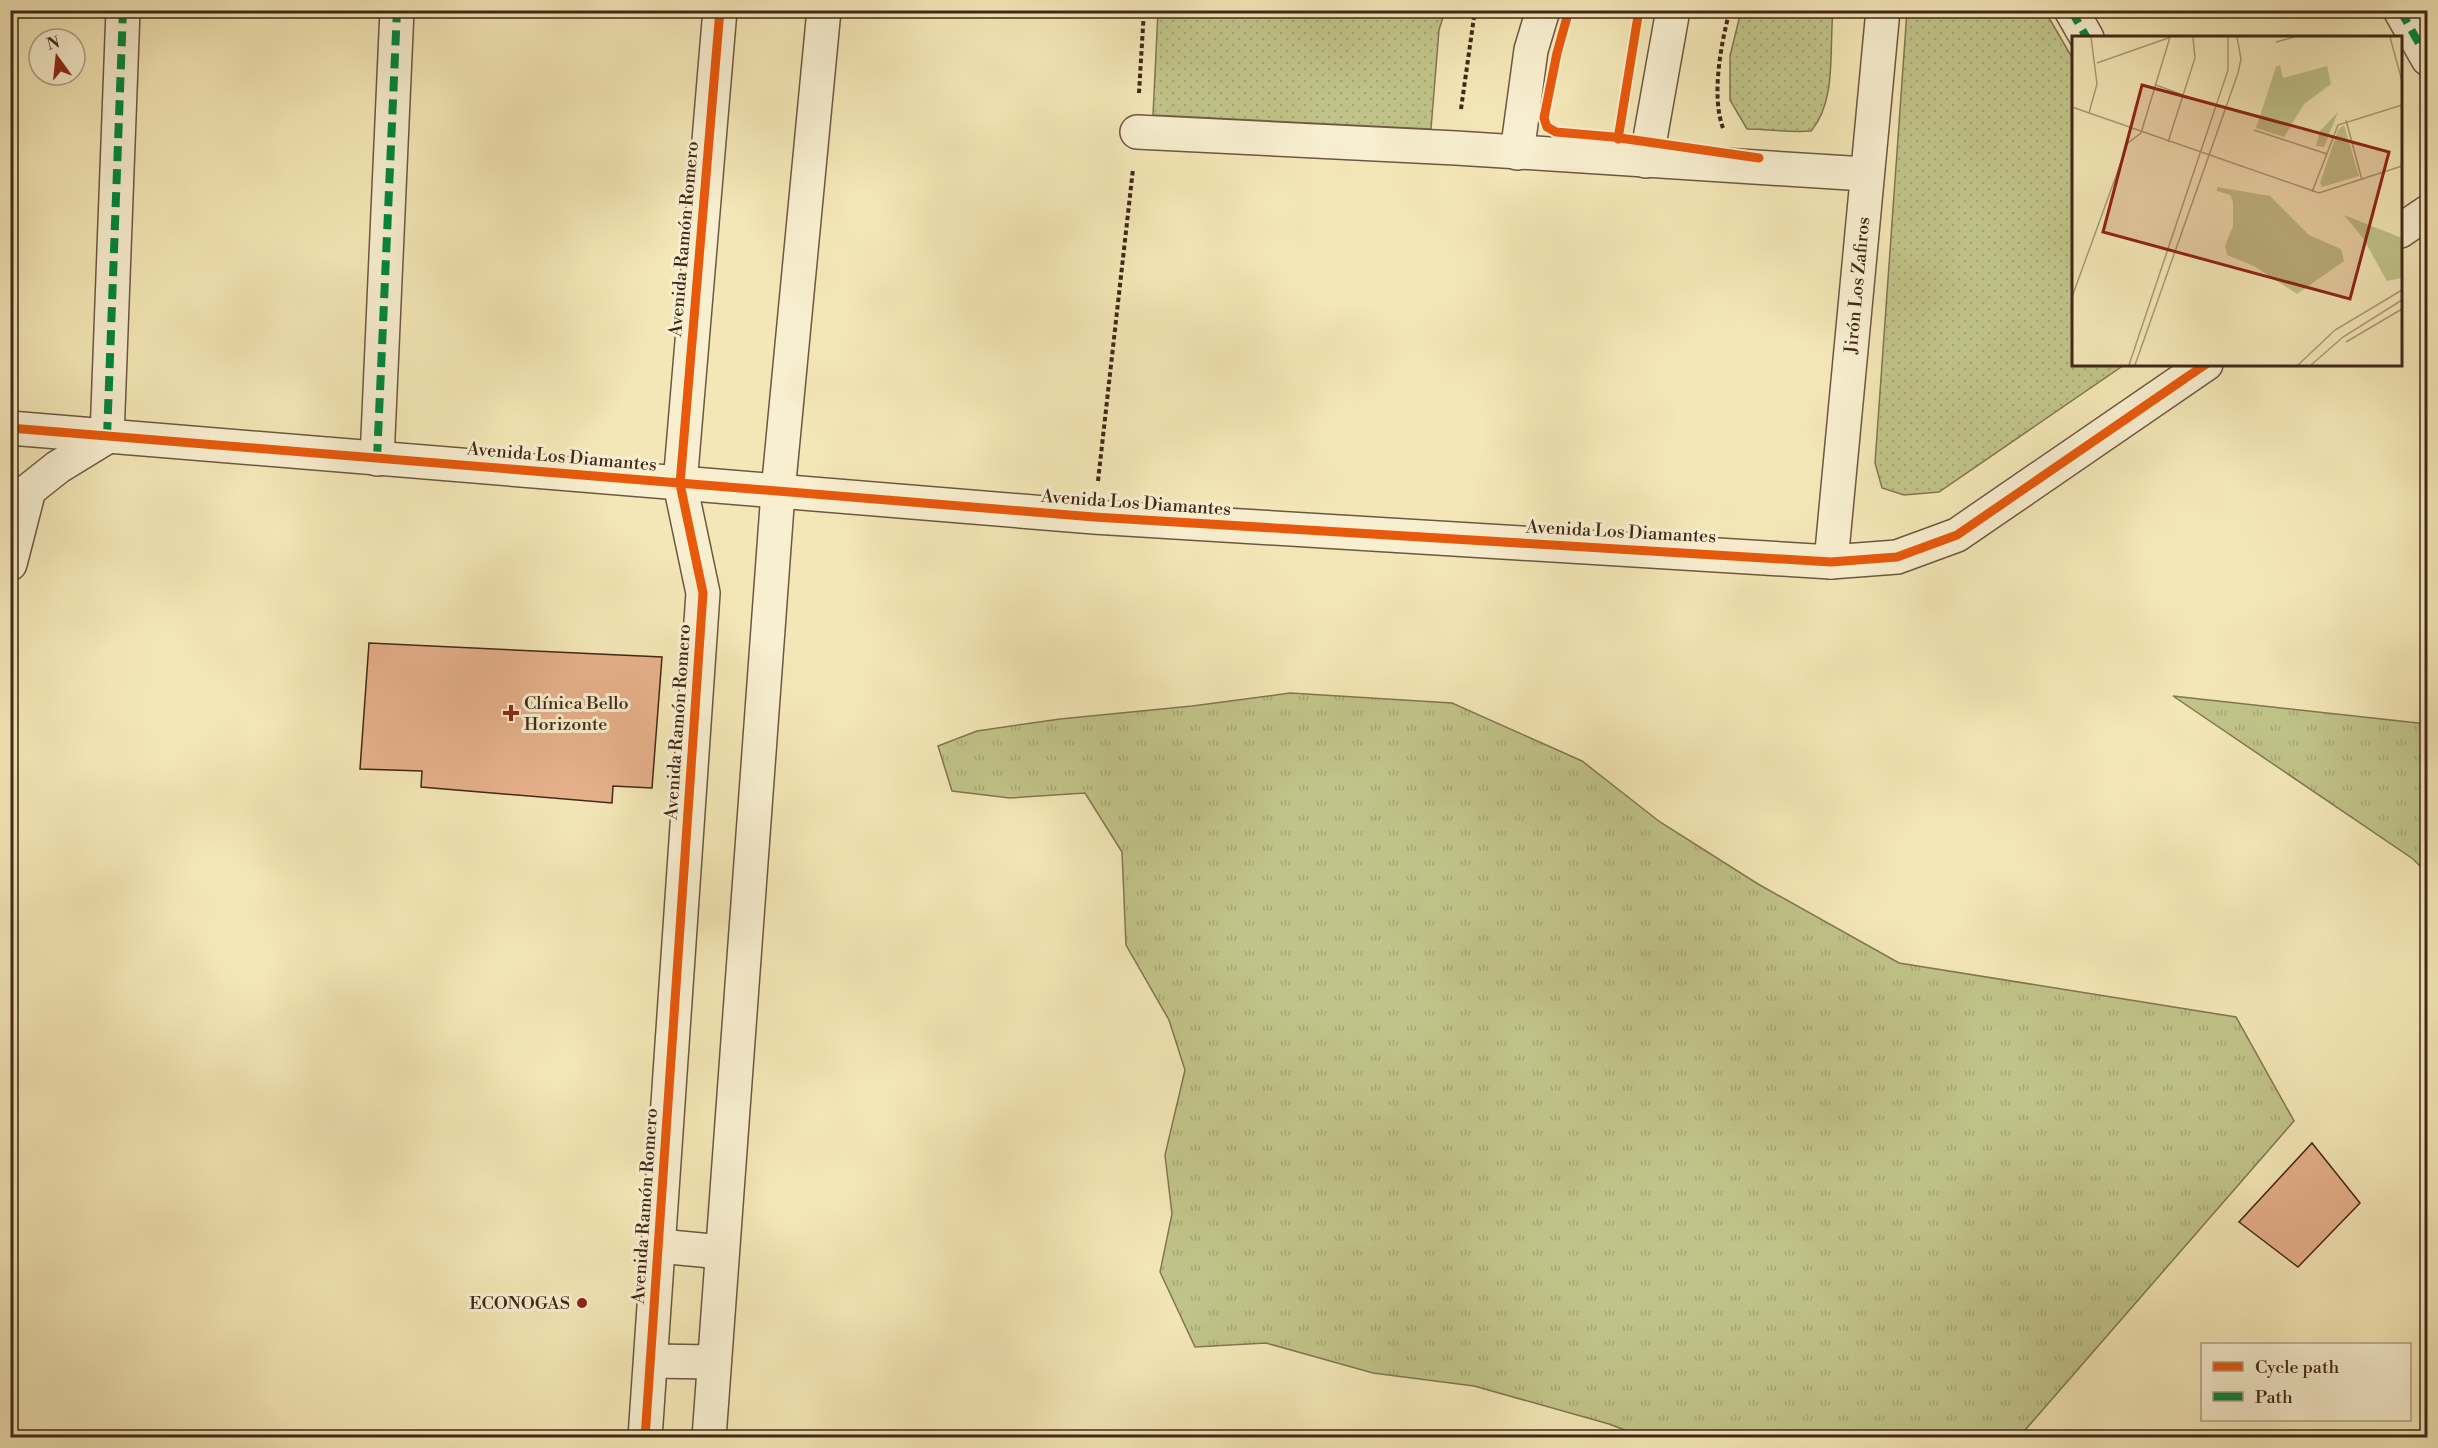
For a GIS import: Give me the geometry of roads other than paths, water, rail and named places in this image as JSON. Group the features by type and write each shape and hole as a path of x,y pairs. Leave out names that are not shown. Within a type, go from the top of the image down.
{"street":[{"path":"10,564 29,490 58,467 107,436 123,10"},
{"path":"377,459 397,10"},
{"name":"Avenida Ramón Romero","path":"645,1437 703,593 680,484 720,10"},
{"path":"709,1437 778,492 824,10"},
{"path":"1517,153 1531,50 1543,10"},
{"path":"1646,161 1673,10"},
{"name":"Jirón Los Zafiros","path":"1831,562 1865,174 1882,10"},
{"path":"2071,10 2085,36"},
{"path":"2400,10 2427,59"},
{"path":"1137,132 1456,148 1865,174"},
{"path":"2402,230 2427,212"},
{"name":"Avenida Los Diamantes","path":"10,428 1094,517 1831,562 1897,557 1957,535 2203,366"},
{"path":"659,1246 722,1252"},
{"path":"651,1361 714,1362"}],"place":[{"name":"Clínica Bello Horizonte","path":"511,713"},
{"name":"ECONOGAS","path":"582,1303"}]}
